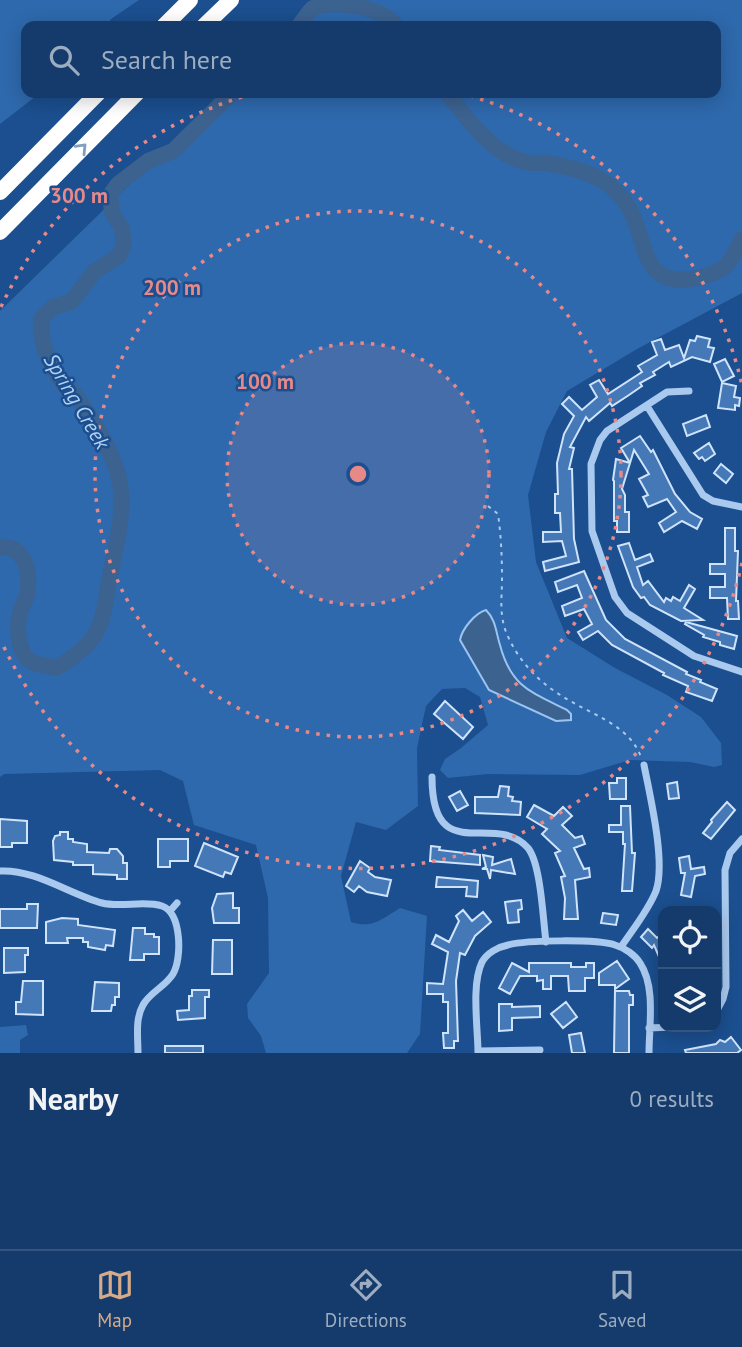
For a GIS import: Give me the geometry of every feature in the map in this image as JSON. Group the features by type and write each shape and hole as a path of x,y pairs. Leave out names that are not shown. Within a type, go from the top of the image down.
{"highway":[{"path":"169,21 190,0"},
{"path":"209,21 231,0"},
{"path":"0,192 93,98"},
{"path":"0,232 132,98"}],"street":[{"path":"689,391 667,392 607,431 594,452 591,464 592,531 615,597 627,613 694,656 742,672"},
{"path":"647,406 704,495 713,501 742,508"},
{"path":"621,947 648,905 659,879 655,825 644,765"},
{"path":"432,777 434,806 443,822 450,828 462,833 515,838 529,849 536,864 546,942"},
{"path":"721,1003 726,987 725,870 730,853 742,839"},
{"path":"0,871 16,871 103,903 162,906 170,911 176,919 177,930 175,969 169,980 149,996 142,1006 138,1025 138,1053"},
{"path":"170,911 177,903"},
{"path":"540,1050 478,1052 477,989 482,963 487,955 506,945 600,942 621,947 637,959 646,975 649,1053"},
{"path":"649,1028 658,1028"}],"path":[{"path":"488,506 498,514 500,523 500,611 517,653 547,687 621,730 633,740 644,765"}],"shaded area":[{"path":"0,0 139,0 110,21 21,21 21,98 34,98 0,124"},
{"path":"318,0 742,0 742,293 637,349 567,391 546,432 528,495 536,562 567,638 701,717 721,743 722,765 714,767 690,762 630,760 580,775 488,774 448,778 440,770 445,759 488,725 480,697 465,688 442,689 426,706 417,748 418,806 386,830 356,822 341,876 351,922 371,924 400,908 427,916 420,1034 407,1053 266,1053 261,1036 248,1018 247,1004 269,973 268,898 256,845 194,825 183,781 160,770 4,774 0,777 0,311 218,98 721,98 721,21 296,21"},
{"path":"486,610 494,622 510,670 533,693 567,710 571,714 571,720 556,721 489,690 460,640 470,622"},
{"path":"26,1025 28,1035 20,1040 20,1053 0,1053 0,1027"}],"building":[{"path":"697,336 710,339 708,347 714,348 710,362 692,357 671,367 669,362 653,372 655,375 640,383 642,386 629,395 612,406 610,403 589,421 586,417 570,447 574,448 569,469 572,469 574,539 579,562 545,571 543,562 566,556 562,541 543,542 543,532 561,532 560,513 555,513 555,494 558,494 557,463 564,434 574,416 562,404 569,397 582,410 597,397 590,385 599,380 608,394 642,372 638,366 657,355 652,342 661,339 665,350 679,345 684,358 690,340 695,341"},
{"path":"725,359 734,376 722,382 714,364"},
{"path":"722,383 736,386 734,397 740,398 739,406 735,405 735,410 718,408"},
{"path":"706,415 710,427 687,436 683,424"},
{"path":"640,436 651,452 653,450 675,494 690,512 702,519 697,529 682,521 664,532 659,523 676,512 667,499 648,507 643,497 648,495 639,479 649,474 634,450 630,463 621,448"},
{"path":"709,443 715,454 705,461 702,457 699,459 694,453"},
{"path":"616,459 630,463 622,489 625,495 625,512 629,512 629,532 617,532 617,521 614,521 613,480"},
{"path":"721,464 733,474 726,483 714,473"},
{"path":"725,528 735,528 735,551 738,551 736,601 739,619 728,619 727,598 710,598 710,587 725,587 725,574 710,574 710,564 725,564"},
{"path":"629,543 635,560 650,554 653,561 637,567 643,585 648,581 664,602 666,598 671,601 673,597 680,601 689,585 695,589 684,608 703,620 681,621 650,605 644,597 641,598 633,587 618,546"},
{"path":"584,571 606,620 625,639 717,689 712,701 686,692 688,686 663,675 664,673 612,645 598,631 583,640 578,632 592,624 584,609 565,616 562,606 582,598 577,585 558,592 555,582"},
{"path":"686,622 737,636 734,649 703,637 704,635 685,624"},
{"path":"445,701 473,727 463,739 434,714"},
{"path":"617,778 626,778 626,799 610,799 609,783 617,783"},
{"path":"677,782 679,798 669,799 667,784"},
{"path":"500,786 509,787 508,796 513,797 512,801 521,802 520,815 475,813 475,797 498,797"},
{"path":"460,791 468,805 457,811 449,797"},
{"path":"727,802 735,810 711,839 703,833"},
{"path":"534,805 554,816 563,807 572,816 562,825 575,838 582,836 585,844 574,848 584,869 589,868 590,877 575,880 578,919 564,919 565,898 561,877 565,876 555,853 560,851 542,834 547,829 527,817"},
{"path":"621,806 630,806 632,853 635,853 632,891 622,891 625,844 623,832 609,832 609,825 621,825"},
{"path":"0,819 27,821 27,843 12,843 12,847 0,847"},
{"path":"60,832 68,832 68,839 73,839 73,842 87,844 87,852 109,853 110,849 117,849 123,856 123,863 127,863 127,879 117,879 117,875 93,874 93,865 73,865 73,862 54,860 53,841"},
{"path":"158,839 188,839 188,861 170,861 170,867 158,867"},
{"path":"204,843 238,857 231,874 225,872 223,877 195,866"},
{"path":"431,846 440,847 439,850 480,855 480,865 430,861"},
{"path":"483,855 493,857 492,865 511,859 515,874 491,870 490,879 487,869 482,869 486,867"},
{"path":"689,856 691,869 704,867 705,874 695,876 691,897 681,895 685,873 681,873 679,858"},
{"path":"360,861 370,868 368,872 375,877 391,880 387,896 367,892 359,886 354,892 346,886"},
{"path":"437,877 478,881 477,897 466,896 467,887 436,887"},
{"path":"233,893 233,908 239,908 239,923 214,923 212,908 217,894"},
{"path":"521,900 519,922 508,923 505,902"},
{"path":"27,904 38,904 37,928 0,928 0,909 27,909"},
{"path":"463,910 472,921 483,912 491,922 475,936 465,955 460,953 456,981 458,1041 454,1041 454,1048 444,1048 443,1033 448,1033 448,1002 443,1002 443,994 427,994 427,983 443,984 448,952 432,944 436,935 449,942 459,921 456,916"},
{"path":"603,913 618,915 616,925 601,923"},
{"path":"62,918 78,919 78,925 115,930 113,946 106,945 105,950 88,947 88,942 83,942 83,938 67,938 68,943 46,943 46,922"},
{"path":"133,928 145,928 145,934 159,937 159,954 144,954 144,960 130,960"},
{"path":"648,929 658,937 658,954 654,945 652,948 641,937"},
{"path":"213,940 232,940 232,974 212,974"},
{"path":"4,948 28,948 28,955 25,955 25,972 4,973"},
{"path":"617,961 629,979 615,989 615,985 599,985 599,973"},
{"path":"512,963 529,972 529,963 571,963 571,967 586,967 586,963 594,963 594,978 585,978 585,991 569,991 568,976 551,976 551,989 543,989 543,980 537,981 537,976 520,976 510,994 499,988"},
{"path":"23,981 43,981 43,1015 16,1014 16,1002 21,1002"},
{"path":"95,982 119,983 119,997 115,997 115,1005 112,1005 111,1011 92,1011"},
{"path":"192,990 209,990 209,997 205,997 205,1018 178,1020 177,1011 189,1010"},
{"path":"615,991 629,991 630,995 633,995 633,1005 629,1005 629,1053 614,1053"},
{"path":"566,1002 577,1017 563,1028 551,1014"},
{"path":"499,1004 512,1004 512,1007 540,1006 540,1017 512,1018 512,1030 499,1031"},
{"path":"581,1033 585,1053 572,1053 569,1035"},
{"path":"731,1037 741,1050 737,1053 686,1053 685,1050 716,1044 720,1040 725,1042"},
{"path":"165,1046 203,1046 203,1053 165,1053"}],"waterway":[{"name":"Spring Creek","path":"302,21 313,8 333,5 369,9 391,21"},
{"name":"Spring Creek","path":"0,547 8,547 19,554 28,574 28,592 18,622 22,651 30,661 56,668 83,649 97,631 118,538 121,500 118,475 106,445 96,426 75,395 63,384 50,361 42,336 41,319 53,307 71,302 95,271 119,256 124,244 122,229 112,212 110,195 118,184 148,161 173,151 227,98"},
{"name":"Spring Creek","path":"451,98 481,134 502,152 526,162 547,163 576,170 610,186 629,208 648,260 655,270 665,277 678,280 715,273 730,261 742,239"}]}
